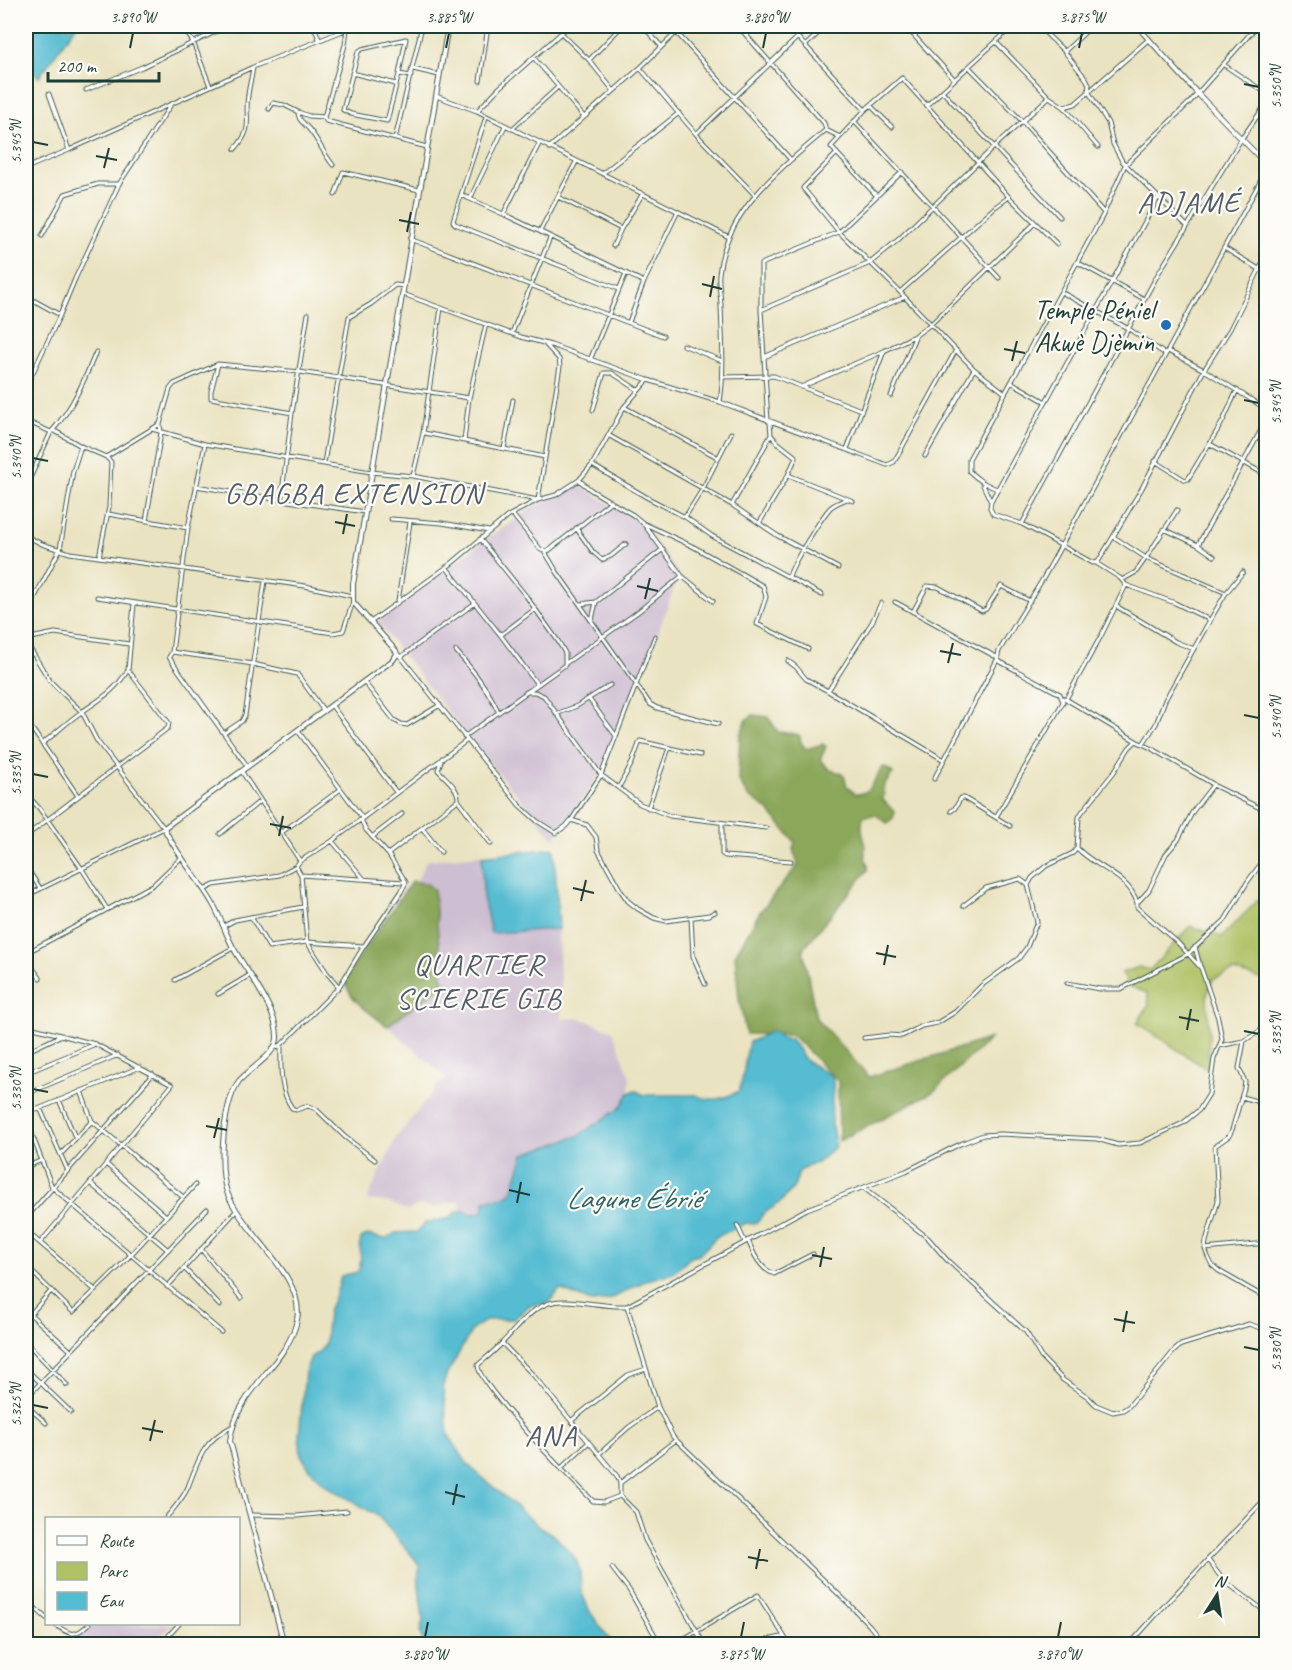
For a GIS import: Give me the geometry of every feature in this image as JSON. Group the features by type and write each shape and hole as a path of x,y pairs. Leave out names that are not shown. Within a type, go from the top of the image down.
{"street":[{"path":"182,26 193,42 210,86"},
{"path":"86,90 142,67 228,26"},
{"path":"314,26 319,39"},
{"path":"26,168 253,67 355,26"},
{"path":"395,139 422,26"},
{"path":"97,597 258,622 342,632 353,602 352,596 386,384 448,26"},
{"path":"480,81 488,26"},
{"path":"477,111 499,88 569,26"},
{"path":"589,60 622,26"},
{"path":"643,26 662,46"},
{"path":"549,148 640,68 683,26"},
{"path":"738,26 824,123 826,130 840,137"},
{"path":"787,26 866,110"},
{"path":"806,45 826,26"},
{"path":"927,105 1013,26"},
{"path":"1038,26 1064,51 1087,80 1088,91 1108,123 1117,154 1125,165 1188,226"},
{"path":"1064,51 1092,26"},
{"path":"1137,26 1198,94 1266,164"},
{"path":"991,501 982,483 969,471 969,459 1104,213 1125,165 1198,94 1257,26"},
{"path":"906,27 954,79"},
{"path":"324,117 345,45 346,29"},
{"path":"676,32 791,160"},
{"path":"561,33 589,60 614,90"},
{"path":"696,134 798,37"},
{"path":"406,39 399,74 387,121 351,114 343,110 358,52 362,49 406,39"},
{"path":"1064,107 1075,104 1149,39"},
{"path":"996,42 1049,98 1064,107 1098,147"},
{"path":"534,58 584,117"},
{"path":"1224,65 1266,93"},
{"path":"235,149 243,141 248,130 247,98 253,67"},
{"path":"969,67 1022,121 1104,213"},
{"path":"640,68 696,134 755,195"},
{"path":"413,69 439,75"},
{"path":"352,73 396,84"},
{"path":"399,74 411,76"},
{"path":"876,195 831,147 866,110 902,78 979,164 1057,244"},
{"path":"512,129 558,87"},
{"path":"942,91 1060,217"},
{"path":"49,94 69,150"},
{"path":"436,96 477,111 729,237"},
{"path":"761,309 870,263 899,239 994,147 1049,98"},
{"path":"269,110 273,103 284,105 298,112 324,117"},
{"path":"26,387 119,184 171,104"},
{"path":"1022,525 1145,299 1242,138 1266,104"},
{"path":"872,106 892,127"},
{"path":"298,112 300,119 310,129 323,153 333,165"},
{"path":"603,173 679,113"},
{"path":"324,117 326,121 427,147"},
{"path":"486,117 460,195 453,221 455,224 619,289"},
{"path":"854,122 999,278"},
{"path":"470,199 505,126"},
{"path":"720,402 724,376 719,274 729,237 755,195 826,130"},
{"path":"504,213 539,144"},
{"path":"837,153 803,188 839,232 974,369 1005,393"},
{"path":"540,231 576,162"},
{"path":"934,779 997,659 999,651 1030,601 1266,171"},
{"path":"334,195 343,172 419,190"},
{"path":"760,522 796,457 771,435 761,309 761,264 839,232 902,172"},
{"path":"42,236 65,194 98,184 119,184"},
{"path":"460,195 504,213 550,238 644,282"},
{"path":"613,246 642,195"},
{"path":"558,197 621,229"},
{"path":"900,292 995,207 1010,197"},
{"path":"1158,198 1044,401 997,489 990,509 993,514 1022,525 1096,563 1126,585 1175,603 1210,620"},
{"path":"629,322 644,282 677,213"},
{"path":"801,387 916,335 931,324 1035,223"},
{"path":"512,333 550,238"},
{"path":"411,239 663,336"},
{"path":"1224,248 1260,270"},
{"path":"1096,563 1114,537 1204,370 1230,329 1266,256"},
{"path":"1077,262 1145,299"},
{"path":"590,360 626,273"},
{"path":"324,464 349,317 371,304 395,285 404,286"},
{"path":"1061,292 1129,329 1167,353 1204,370 1266,409"},
{"path":"403,294 648,380 720,402 887,465 894,462 956,350"},
{"path":"26,296 60,315"},
{"path":"764,357 905,297"},
{"path":"413,477 423,433 441,308"},
{"path":"281,500 308,314"},
{"path":"464,441 469,398 486,324"},
{"path":"891,396 916,335"},
{"path":"538,500 560,366 559,359 543,342"},
{"path":"682,345 722,361"},
{"path":"847,449 884,351"},
{"path":"26,487 52,431 68,412 78,394 96,352"},
{"path":"147,521 161,433 160,424 170,389 174,384 218,364 338,377 469,398"},
{"path":"218,364 211,398 292,413"},
{"path":"925,456 974,369"},
{"path":"593,410 604,373 612,373 638,390"},
{"path":"724,376 774,376 861,410"},
{"path":"372,621 446,567 512,514 538,500 556,495 579,480 592,465 624,407 648,380"},
{"path":"1011,382 1044,401"},
{"path":"1155,461 1185,480 1192,474 1237,390"},
{"path":"504,449 513,400"},
{"path":"624,407 719,458"},
{"path":"26,421 106,457 112,465 108,514 99,557"},
{"path":"1198,545 1266,421"},
{"path":"106,457 160,424"},
{"path":"152,429 205,444 413,477 538,500"},
{"path":"423,433 545,457"},
{"path":"685,517 702,490 730,433"},
{"path":"608,435 732,505 778,536 838,568"},
{"path":"732,505 771,435"},
{"path":"205,444 188,528 172,652 169,657 248,767"},
{"path":"1210,444 1266,475"},
{"path":"26,614 60,549 73,471 81,446"},
{"path":"592,465 685,517 707,533 822,595"},
{"path":"788,475 854,501"},
{"path":"579,480 643,523 763,586 766,597 757,624 808,649"},
{"path":"982,483 997,489"},
{"path":"196,486 365,512"},
{"path":"789,578 790,571 803,548 831,508 847,499"},
{"path":"545,552 610,501"},
{"path":"1122,580 1136,572 1177,510"},
{"path":"108,514 188,528"},
{"path":"512,514 545,552 650,704 657,708 718,724"},
{"path":"391,519 442,523 489,531"},
{"path":"398,600 410,521"},
{"path":"643,523 682,576 713,601"},
{"path":"576,528 593,552 602,560 626,544"},
{"path":"1164,529 1214,555"},
{"path":"26,536 70,553 266,580 352,596"},
{"path":"1114,537 1146,558 1226,593"},
{"path":"480,539 566,653 564,665"},
{"path":"580,604 596,602 663,549"},
{"path":"446,567 537,684"},
{"path":"1143,744 1156,724 1165,700 1210,620 1226,593 1243,572"},
{"path":"204,890 214,885 279,875 296,866 443,757 498,711 639,611 682,576"},
{"path":"224,733 242,721 245,715 266,580"},
{"path":"996,817 1101,636 1126,585"},
{"path":"913,612 927,586 938,587 982,611 986,609 1001,586 1030,601"},
{"path":"353,602 372,621 520,806 537,821 556,833 571,820 601,775 655,636"},
{"path":"592,621 596,602"},
{"path":"895,602 1060,694 1064,699 1213,785 1266,811"},
{"path":"828,691 862,639 881,603"},
{"path":"42,744 81,712 106,697 128,670 134,604"},
{"path":"26,896 164,828 399,655 416,648 434,631 474,604"},
{"path":"1116,606 1176,642 1194,649"},
{"path":"498,632 502,634 508,631 535,609"},
{"path":"129,644 55,633 26,641 50,681 81,712 97,741 164,828 214,905 233,948 264,999 274,1022 278,1039 275,1048"},
{"path":"456,651 475,672 498,711"},
{"path":"172,652 253,664 297,674 324,711"},
{"path":"26,658 32,654"},
{"path":"788,661 806,679 944,760"},
{"path":"26,836 162,733 169,725 128,670"},
{"path":"364,681 394,720 401,724 407,725 440,705"},
{"path":"556,714 577,706 610,685"},
{"path":"526,692 536,692 544,696 601,775 648,808 670,816 766,828"},
{"path":"589,699 616,736"},
{"path":"332,706 396,792"},
{"path":"26,720 78,796"},
{"path":"284,1644 231,1452 230,1441 231,1427 237,1413 285,1346 297,1321 298,1308 291,1283 236,1211 227,1191 221,1159 231,1098 237,1083 249,1070 281,1045 339,987 406,882 298,731"},
{"path":"619,787 640,741 700,755"},
{"path":"1028,885 1032,878 1046,866 1073,853 1077,848 1079,818 1082,812 1136,741"},
{"path":"648,808 669,747"},
{"path":"443,757 438,764 438,770 454,788 458,800 490,844"},
{"path":"242,772 300,861"},
{"path":"1137,903 1149,890 1166,854 1178,840 1193,811 1213,785"},
{"path":"282,832 341,789"},
{"path":"26,794 82,869 106,909"},
{"path":"951,810 956,808 961,798 964,798 1010,826"},
{"path":"388,854 458,800"},
{"path":"219,834 261,801"},
{"path":"372,837 402,814"},
{"path":"571,820 587,825 596,837 598,850 628,901 654,918 666,921 715,912"},
{"path":"722,823 722,854 724,856 791,861"},
{"path":"422,828 441,852"},
{"path":"332,841 364,879"},
{"path":"1077,848 1086,857 1107,869 1135,894 1137,907 1201,968"},
{"path":"1067,983 1113,990 1121,989 1188,954 1225,920 1266,856"},
{"path":"26,953 153,885 182,857"},
{"path":"296,866 302,875 307,942 339,987"},
{"path":"26,867 40,888"},
{"path":"302,875 404,882"},
{"path":"864,1038 902,1036 922,1026 937,1023 955,1012 982,986 1019,958 1027,947 1037,922 1028,885 1020,879 986,888 963,906"},
{"path":"223,926 235,920 303,907"},
{"path":"251,917 269,947 307,942 364,946"},
{"path":"691,918 693,956 705,984"},
{"path":"620,1496 604,1502 593,1501 496,1395 478,1371 478,1365 528,1314 546,1304 566,1301 627,1306 807,1209 906,1171 960,1144 985,1135 1017,1134 1097,1139 1118,1145 1140,1143 1183,1123 1199,1110 1209,1094 1214,1059 1222,1039 1218,1018 1196,947"},
{"path":"175,980 233,948"},
{"path":"26,959 40,978"},
{"path":"218,994 250,975"},
{"path":"26,1026 95,1044 172,1085 40,1243"},
{"path":"1219,1046 1244,1041 1266,1027"},
{"path":"26,1031 33,1028"},
{"path":"26,1052 62,1035"},
{"path":"1244,1041 1239,1068 1245,1082 1242,1097 1229,1136 1215,1146 1218,1202 1205,1249 1212,1265 1266,1298"},
{"path":"26,1073 95,1044"},
{"path":"281,1045 280,1073 284,1093 292,1108 296,1110 308,1106 316,1109 345,1137 375,1160"},
{"path":"26,1094 118,1055"},
{"path":"26,1114 140,1067"},
{"path":"26,1218 153,1074"},
{"path":"81,1090 92,1122 183,1198"},
{"path":"1242,1097 1266,1104"},
{"path":"59,1100 75,1137"},
{"path":"40,1108 67,1169"},
{"path":"26,1119 52,1187 220,1332"},
{"path":"61,1154 92,1122"},
{"path":"26,1140 33,1137"},
{"path":"26,1167 42,1160"},
{"path":"106,1164 166,1216"},
{"path":"90,1183 168,1250"},
{"path":"26,1266 73,1312 195,1185"},
{"path":"864,1188 928,1238 953,1266 1018,1323 1041,1357 1063,1380 1096,1405 1106,1409 1118,1412 1129,1406 1180,1345 1249,1324 1266,1330"},
{"path":"26,1398 207,1209"},
{"path":"167,1287 236,1211"},
{"path":"737,1225 754,1256 769,1273 774,1274 813,1254"},
{"path":"26,1231 95,1291"},
{"path":"1205,1249 1266,1243"},
{"path":"201,1249 241,1298"},
{"path":"184,1268 220,1306"},
{"path":"26,1276 30,1271"},
{"path":"26,1319 52,1290"},
{"path":"627,1306 658,1407 676,1439 849,1604 884,1644"},
{"path":"30,1314 71,1351"},
{"path":"26,1342 67,1385"},
{"path":"502,1343 618,1476 620,1496 636,1512 645,1540 704,1644"},
{"path":"571,1421 628,1375 646,1369"},
{"path":"26,1370 71,1412"},
{"path":"26,1405 46,1423"},
{"path":"599,1454 629,1427 658,1407"},
{"path":"167,1517 185,1494 202,1453 215,1437 231,1427"},
{"path":"620,1483 676,1439"},
{"path":"561,1468 589,1442"},
{"path":"1130,1644 1266,1498"},
{"path":"249,1515 297,1516 346,1511"},
{"path":"1208,1560 1223,1580 1266,1612"},
{"path":"612,1568 629,1590 660,1644"},
{"path":"26,1592 35,1608 45,1617"},
{"path":"675,1644 758,1595 783,1638 789,1644"},
{"path":"57,1625 73,1634 81,1631 87,1625"},
{"path":"168,1644 169,1635 177,1625"},
{"path":"759,1644 777,1636 783,1638"}],"shaded area":[{"path":"577,484 642,523 679,574 658,633 599,775 554,839 464,732 377,622 481,543 533,507"},
{"path":"554,848 562,1019 580,1018 613,1031 630,1077 629,1093 620,1108 578,1136 524,1154 512,1192 505,1197 485,1201 484,1209 480,1213 471,1214 462,1210 460,1201 449,1202 434,1208 421,1205 408,1211 388,1202 367,1200 396,1138 440,1083 447,1078 350,994 346,988 347,975 408,884 417,880 427,860"},
{"path":"90,1625 173,1625 152,1644 73,1644 71,1642"}],"green space":[{"path":"753,715 768,717 778,732 800,736 801,743 806,749 823,744 826,747 820,760 830,770 841,773 847,786 855,794 869,789 884,767 893,773 885,784 883,800 895,812 893,818 887,823 876,815 864,816 862,827 868,870 803,949 816,1018 869,1077 991,1038 933,1092 839,1141 838,1081 792,1035 746,1034 739,999 735,955 760,912 798,865 793,849 795,842 768,810 748,796 738,779 740,735 747,719"},
{"path":"412,881 427,884 434,890 442,977 446,983 387,1026 353,998 346,983 347,975"},
{"path":"1266,892 1266,977 1263,980 1234,971 1213,979 1207,995 1208,1070 1137,1023 1149,1005 1147,993 1129,986 1122,973 1139,967 1150,970 1190,926 1222,937"}],"water":[{"path":"26,26 76,26 39,77 26,67"},
{"path":"554,848 559,929 491,933 483,897 482,856"},
{"name":"Lagune Ébrié","path":"773,1031 783,1039 791,1039 806,1061 832,1076 832,1118 836,1146 817,1163 808,1165 799,1172 794,1187 781,1202 763,1214 758,1221 753,1224 746,1223 716,1237 699,1255 691,1257 673,1273 647,1280 609,1300 591,1302 560,1289 548,1304 530,1305 514,1319 487,1320 472,1330 446,1376 443,1386 448,1434 468,1465 537,1525 555,1536 575,1558 580,1570 581,1591 590,1612 613,1644 424,1644 420,1632 423,1620 418,1577 420,1568 415,1559 378,1516 327,1486 309,1468 301,1455 299,1436 305,1372 311,1357 325,1344 328,1311 341,1276 358,1272 360,1268 361,1238 367,1235 386,1239 395,1233 417,1232 425,1223 451,1218 462,1210 471,1214 480,1213 484,1209 485,1201 505,1197 512,1192 524,1154 578,1136 620,1108 629,1093 635,1090 644,1095 697,1095 707,1099 734,1094 739,1091 741,1085 749,1042"}],"place":[{"name":"Temple Péniel Akwè Djèmin","path":"1166,325"}],"district":[{"name":"ADJAMÉ","path":"1189,202"},
{"name":"GBAGBA EXTENSION","path":"354,493"},
{"name":"QUARTIER SCIERIE GIB","path":"479,981"},
{"name":"ANA","path":"551,1435"}]}
